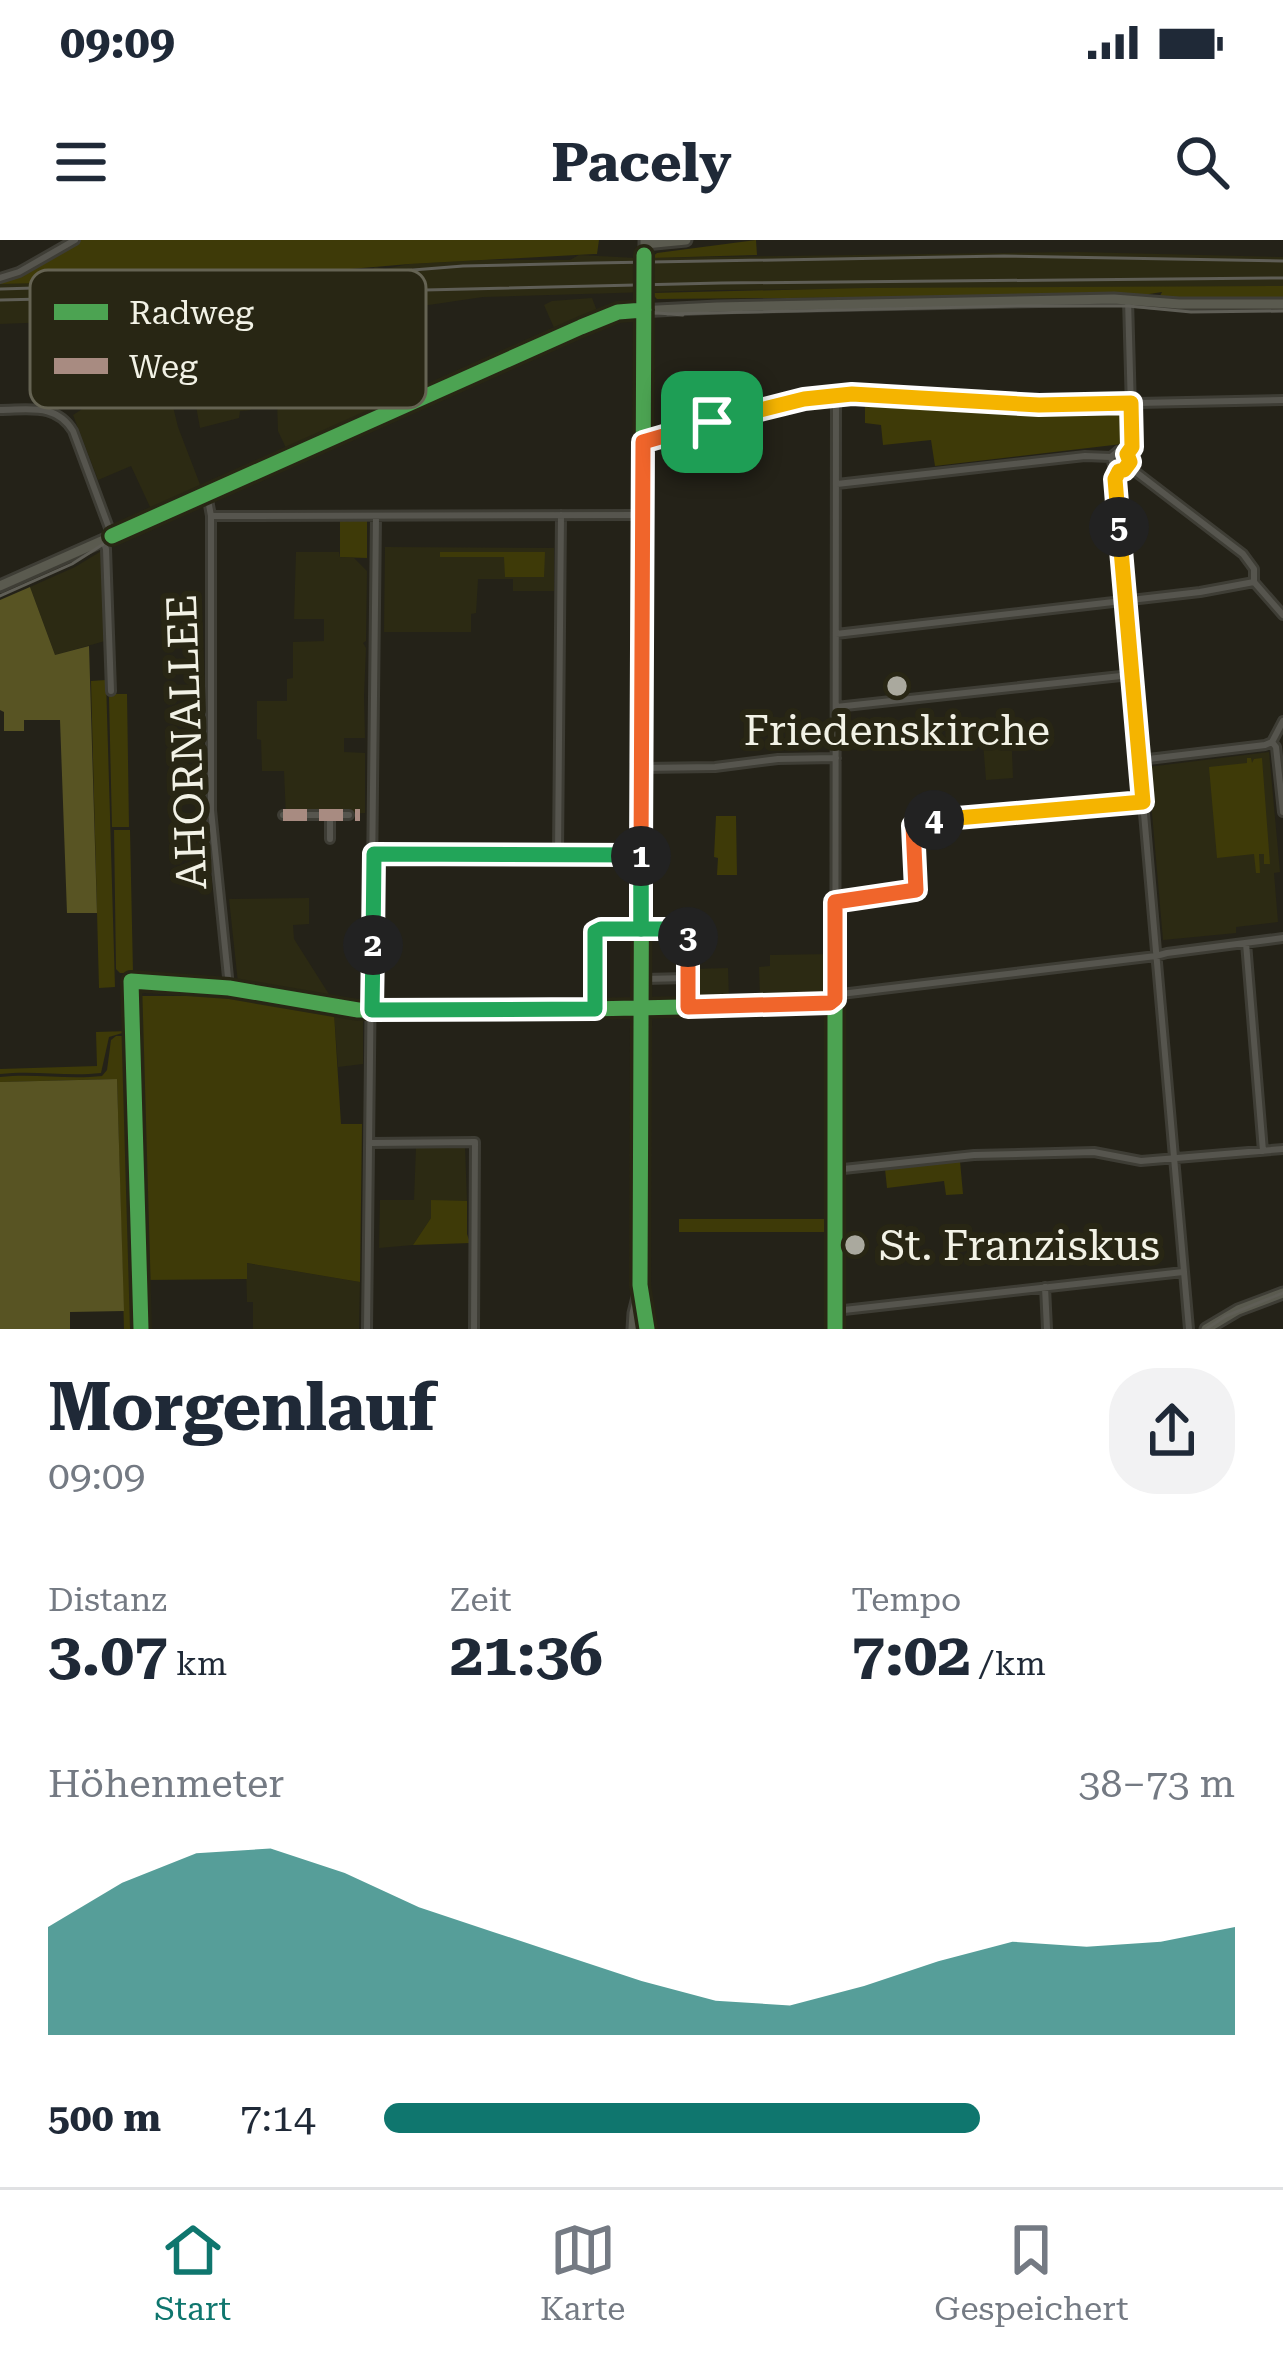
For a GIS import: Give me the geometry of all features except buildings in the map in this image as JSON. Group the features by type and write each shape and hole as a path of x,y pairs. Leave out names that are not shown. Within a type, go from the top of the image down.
{"main road":[{"path":"633,1329 640,1288 645,242 686,240"},
{"path":"426,396 618,312 1128,299 1283,304"},
{"path":"0,586 399,408"},
{"path":"640,1288 647,1329"},
{"path":"1206,1329 1283,1293"}],"street":[{"path":"0,278 75,240"},
{"path":"1128,299 1132,447 1128,466 1243,554 1254,569 1254,583 1283,615"},
{"path":"835,1329 836,395"},
{"path":"643,442 772,406 836,395 1039,405 1283,400"},
{"path":"0,410 46,410 64,417 73,431 108,538 110,691"},
{"path":"837,484 1084,456 1111,457 1118,451 1127,454"},
{"path":"1111,457 1111,466 1119,471"},
{"path":"1128,466 1115,479 1189,1329"},
{"name":"AHORNALLEE","path":"206,494 211,516 211,810 229,988"},
{"path":"558,854 561,515"},
{"path":"211,516 643,515"},
{"path":"368,1329 376,516"},
{"path":"836,634 1254,583"},
{"path":"836,707 1132,674"},
{"path":"1272,742 1283,721"},
{"path":"1140,760 1272,742"},
{"path":"1272,742 1283,812"},
{"path":"641,768 836,758"},
{"path":"835,902 916,890 912,832 919,822 1143,802"},
{"path":"283,815 349,815"},
{"path":"330,815 330,839"},
{"path":"374,854 641,855"},
{"path":"595,1009 595,932 601,929 684,929 688,934 688,1007"},
{"path":"131,981 229,988 372,1010 825,1004 841,994 1283,938"},
{"path":"1246,943 1263,1151"},
{"path":"641,979 688,978"},
{"path":"370,1143 475,1142 474,1329"},
{"path":"834,1170 986,1155 1094,1152 1135,1161 1283,1149"},
{"path":"834,1311 1183,1272"},
{"path":"140,1285 141,1329"},
{"path":"1045,1288 1047,1329"}],"shaded area":[{"path":"77,240 599,240 597,254 338,270 30,270 30,283 0,284"},
{"path":"756,240 757,255 651,258 657,253"},
{"path":"1077,252 1283,257 1283,286 716,290 483,297 426,305 426,270 371,270 482,260 570,260 579,255"},
{"path":"30,283 30,323 0,324 0,284"},
{"path":"1283,286 1283,298 1205,301 1160,296 1162,292 657,299 651,293 866,288"},
{"path":"592,298 597,311 555,330 544,305"},
{"path":"865,402 1042,414 1122,411 1122,444 935,466 931,440 883,445 881,425 865,423"},
{"path":"84,408 173,408 201,487 151,509 131,466 98,480 73,415"},
{"path":"196,408 251,408 240,411 239,418 200,428"},
{"path":"277,408 378,408 286,448 278,431"},
{"path":"367,520 367,558 340,557 340,521"},
{"path":"385,547 554,548 554,591 513,591 513,579 478,579 471,632 384,632"},
{"path":"103,550 105,641 55,655 30,587"},
{"path":"296,552 339,552 367,571 365,738 344,738 344,752 365,753 365,813 286,817 284,771 262,771 257,701 287,701 287,679 293,678 293,642 324,641 324,619 294,619"},
{"path":"440,552 545,552 544,577 505,577 504,557 440,557"},
{"path":"30,587 55,655 89,646 97,913 67,913 60,720 24,720 24,731 4,731 0,600"},
{"path":"106,680 115,987 99,988 91,681"},
{"path":"112,694 127,694 129,827 112,827"},
{"path":"1011,727 1013,778 986,780 982,730"},
{"path":"1269,752 1280,872 1274,873 1278,922 1236,927 1236,933 1163,940 1148,767"},
{"path":"1247,758 1252,763 1262,758 1270,864 1264,864 1264,854 1259,854 1260,873 1256,873 1254,854 1217,858 1209,767 1247,763"},
{"path":"716,816 736,816 737,875 717,875"},
{"path":"114,830 130,830 133,973 116,969"},
{"path":"309,898 309,924 293,925 294,939 332,999 238,983 229,899"},
{"path":"830,954 830,989 824,996 760,998 759,967 770,966 770,955"},
{"path":"728,968 729,999 696,1000 695,969"},
{"path":"135,996 233,996 334,1013 341,1124 362,1124 360,1282 247,1263 247,1279 143,1280"},
{"path":"334,1013 363,1018 363,1064 338,1067"},
{"path":"129,1031 109,1037 101,1073 0,1074 0,1069 97,1066 96,1032"},
{"path":"116,1036 129,1036 138,1329 124,1329 117,1079 0,1082 0,1077 13,1076 102,1076"},
{"path":"117,1079 124,1311 70,1312 70,1329 0,1329 0,1082"},
{"path":"416,1147 465,1147 467,1201 431,1201 431,1218 413,1245 379,1248 380,1200 414,1200"},
{"path":"960,1161 963,1194 946,1195 944,1181 887,1188 885,1169"},
{"path":"431,1200 467,1201 470,1243 413,1245 431,1218"},
{"path":"679,1219 829,1219 829,1232 679,1232"},
{"path":"246,1263 360,1282 359,1329 253,1329"}],"tram line":[{"path":"413,270 1004,256 1283,261"},
{"path":"0,289 30,288"},
{"path":"667,314 1017,306 1283,311"},
{"path":"426,398 612,316 634,311 683,315"},
{"path":"602,316 630,316 645,338 642,1329"},
{"path":"0,596 72,564 116,536 405,408"},
{"path":"1206,1329 1283,1293"}],"railway":[{"path":"426,290 1283,278"},
{"path":"0,300 30,299"}],"marked path":[{"path":"283,815 360,815"},
{"path":"595,936 601,929 641,929"}],"cycle path":[{"path":"644,255 640,1285 647,1329"},
{"path":"426,396 618,312 644,310"},
{"path":"112,536 399,408"},
{"path":"141,1329 131,981 229,988 358,1010 825,1004 835,999 835,1329"}],"place":[{"name":"Friedenskirche","path":"897,686"},
{"name":"St. Franziskus","path":"855,1245"}],"route":[{"path":"712,422 643,442 641,929 595,932 595,1009 372,1010 374,854 641,855 641,929 684,929 688,934 688,1007 825,1004 835,999 835,902 914,892 918,886 915,823 1143,802 1115,479 1130,462 1131,403 1039,405 852,394 804,399 712,422"}]}
